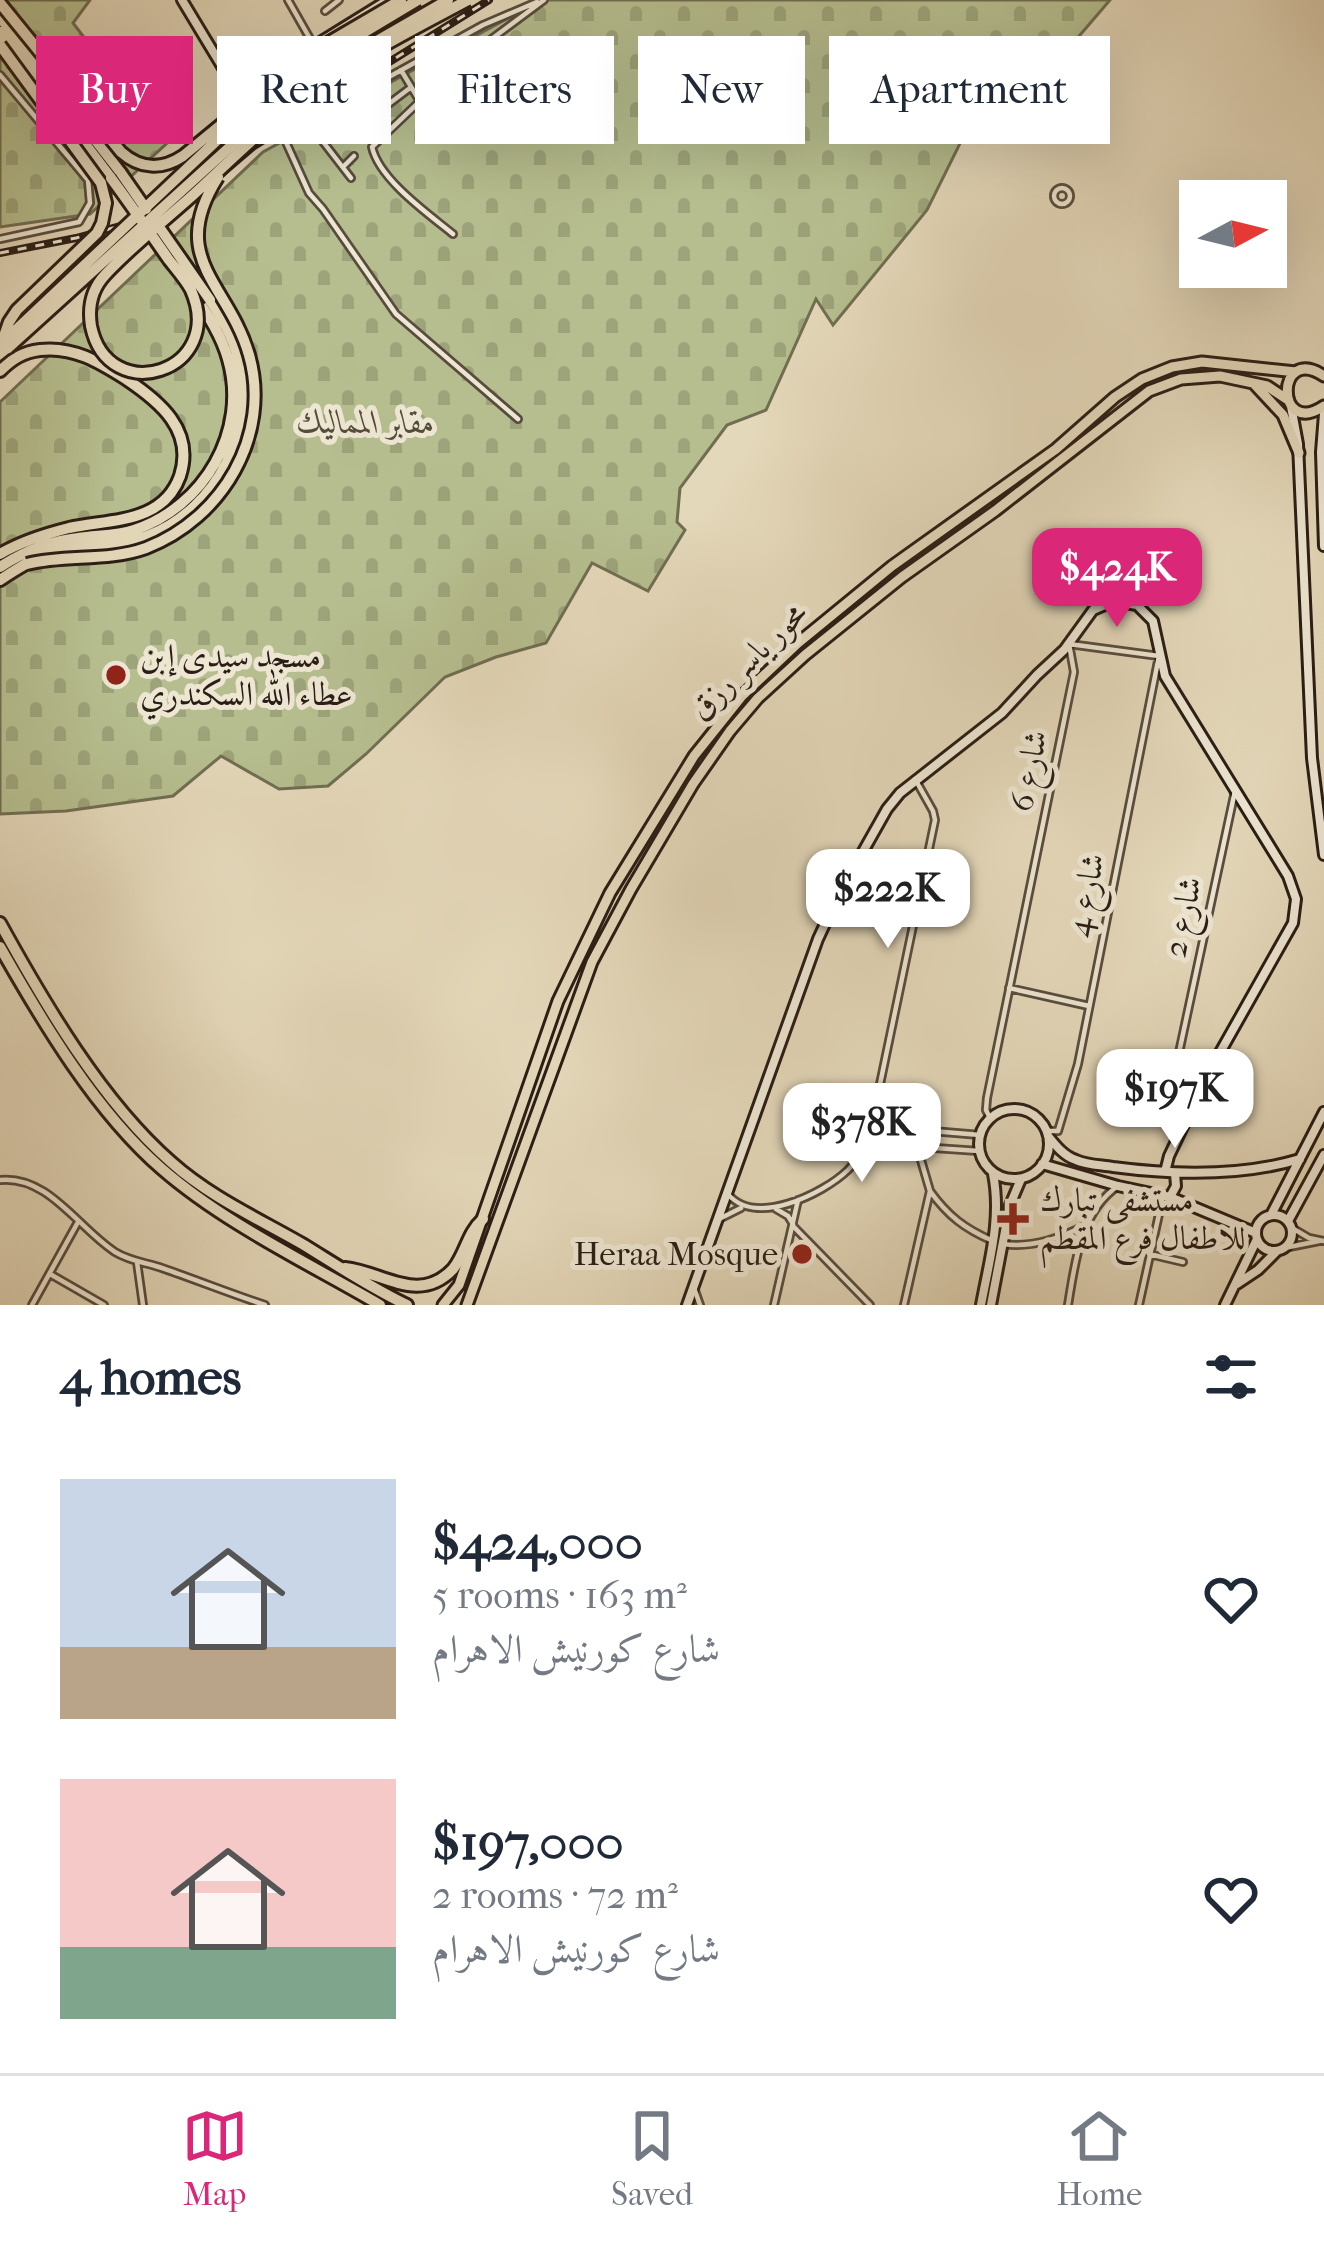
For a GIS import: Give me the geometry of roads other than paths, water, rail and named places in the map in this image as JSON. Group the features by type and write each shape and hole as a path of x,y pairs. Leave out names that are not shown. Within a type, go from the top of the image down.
{"highway":[{"path":"0,3 121,152 137,164 157,166 183,156 302,58 401,0"},
{"path":"2,347 248,111 308,66 418,0"},
{"path":"2,347 295,88 448,0"},
{"path":"191,291 195,335 187,353 169,368 145,374 122,368 96,343 90,311 98,284 129,252 322,83 469,0"},
{"path":"0,17 210,300 232,340 243,383 240,425 220,476 184,514 150,534 119,543 51,552 0,580"},
{"path":"0,32 116,175 222,340 233,384 228,434 209,473 189,497 152,522 115,535 49,544 0,567"},
{"path":"0,45 95,174 106,203 98,233 17,310 2,347"},
{"path":"27,564 124,554 159,542 201,514 236,468 253,416 252,366 236,321 205,270 199,234 209,191 231,161"},
{"path":"0,371 30,351 82,354 165,408 178,429 183,451 176,483 152,510 122,521 43,536 0,554"},
{"path":"0,923 71,1040 123,1112 171,1162 208,1190 407,1305"},
{"path":"0,946 70,1058 145,1154 200,1199 380,1305"},
{"path":"340,1268 359,1270 400,1288 425,1286 452,1271 471,1231 483,1219"}],"main road":[{"path":"182,0 217,58"},
{"path":"326,36 383,1"},
{"name":"محور ياسر رزق","path":"443,1305 456,1291 558,1001 599,913 687,766 742,696 892,566 1056,449 1132,384 1172,367 1202,362 1321,372"},
{"path":"1296,372 1288,382 1289,402 1299,453 1312,758 1324,855"},
{"name":"محور ياسر رزق","path":"467,1305 592,962 693,784 772,683 902,577 1140,397 1192,376 1220,376 1268,386 1289,402"},
{"path":"1251,381 1283,415 1299,453"},
{"path":"1289,402 1298,411 1324,410 1324,546"},
{"path":"687,1305 824,924 887,809 915,779 994,720 1069,644 1093,610 1106,602 1137,605 1154,621 1165,676 1292,884 1296,907 1289,931 1209,1072 1169,1156 1176,1186 1162,1196"},
{"path":"1047,1134 1042,1164 1022,1178 1004,1178 983,1161 980,1135 991,1118 1002,1111 1022,1110 1039,1120 1065,1155 1080,1162 1170,1173 1261,1168 1300,1159"},
{"path":"1271,1215 1324,1112"},
{"path":"1235,1284 1291,1240 1290,1225 1324,1155"},
{"path":"1042,1164 1162,1196 1256,1236 1263,1248 1281,1250"},
{"path":"991,1305 998,1242 993,1172"},
{"path":"1154,1172 1151,1180 1162,1196"},
{"path":"981,1305 1022,1178"},
{"path":"1225,1305 1261,1220 1282,1216 1290,1225"}],"street":[{"path":"288,0 308,36"},
{"path":"325,11 339,0"},
{"path":"391,75 483,25 543,0"},
{"path":"495,36 543,0"},
{"path":"401,70 415,95"},
{"path":"0,75 85,175 91,200 79,222 0,239"},
{"path":"391,102 410,88"},
{"path":"415,104 372,149 376,163 453,234"},
{"path":"286,144 311,196 396,314 518,419"},
{"path":"325,144 351,178"},
{"path":"332,170 354,156"},
{"path":"305,183 315,175"},
{"path":"1069,644 1159,656"},
{"name":"شارع 6","path":"991,1118 987,1098 1073,672 1069,644"},
{"name":"شارع 4","path":"1047,1134 1058,1132 1076,1072 1159,656"},
{"path":"776,1209 817,1192 848,1170 869,1137 935,820 915,779"},
{"name":"شارع 2","path":"1179,1054 1235,790"},
{"path":"1009,988 1089,1006"},
{"path":"1209,1072 1179,1066 1179,1054 1215,1062"},
{"path":"874,1121 980,1135"},
{"path":"904,1305 930,1191 920,1130"},
{"path":"869,1137 980,1151"},
{"path":"0,1180 29,1182 104,1244 137,1262 265,1305"},
{"path":"1068,1305 1079,1245 1106,1195 1118,1186"},
{"path":"930,1191 965,1228 998,1242 1027,1246 1088,1224"},
{"path":"727,1193 736,1204 784,1213 870,1305"},
{"path":"1139,1305 1162,1196"},
{"path":"774,1305 798,1200"},
{"path":"718,1219 746,1206"},
{"path":"32,1305 78,1222"},
{"path":"1290,1225 1322,1241"},
{"path":"788,1247 808,1241"},
{"path":"1281,1250 1322,1241"},
{"path":"1149,1254 1183,1262"},
{"path":"137,1262 143,1305"},
{"path":"50,1274 104,1305"},
{"path":"694,1287 700,1305"}],"railway":[{"path":"0,253 179,210 254,146 489,0"}],"place":[{"name":"مسجد سيدى إبن عطاء الله السكندري","path":"116,675"},
{"name":"مستشفى تبارك للاطفال فرع المقطم","path":"1013,1219"},
{"name":"Heraa Mosque","path":"802,1254"}],"park label":[{"name":"مقابر المماليك","path":"366,422"}]}
